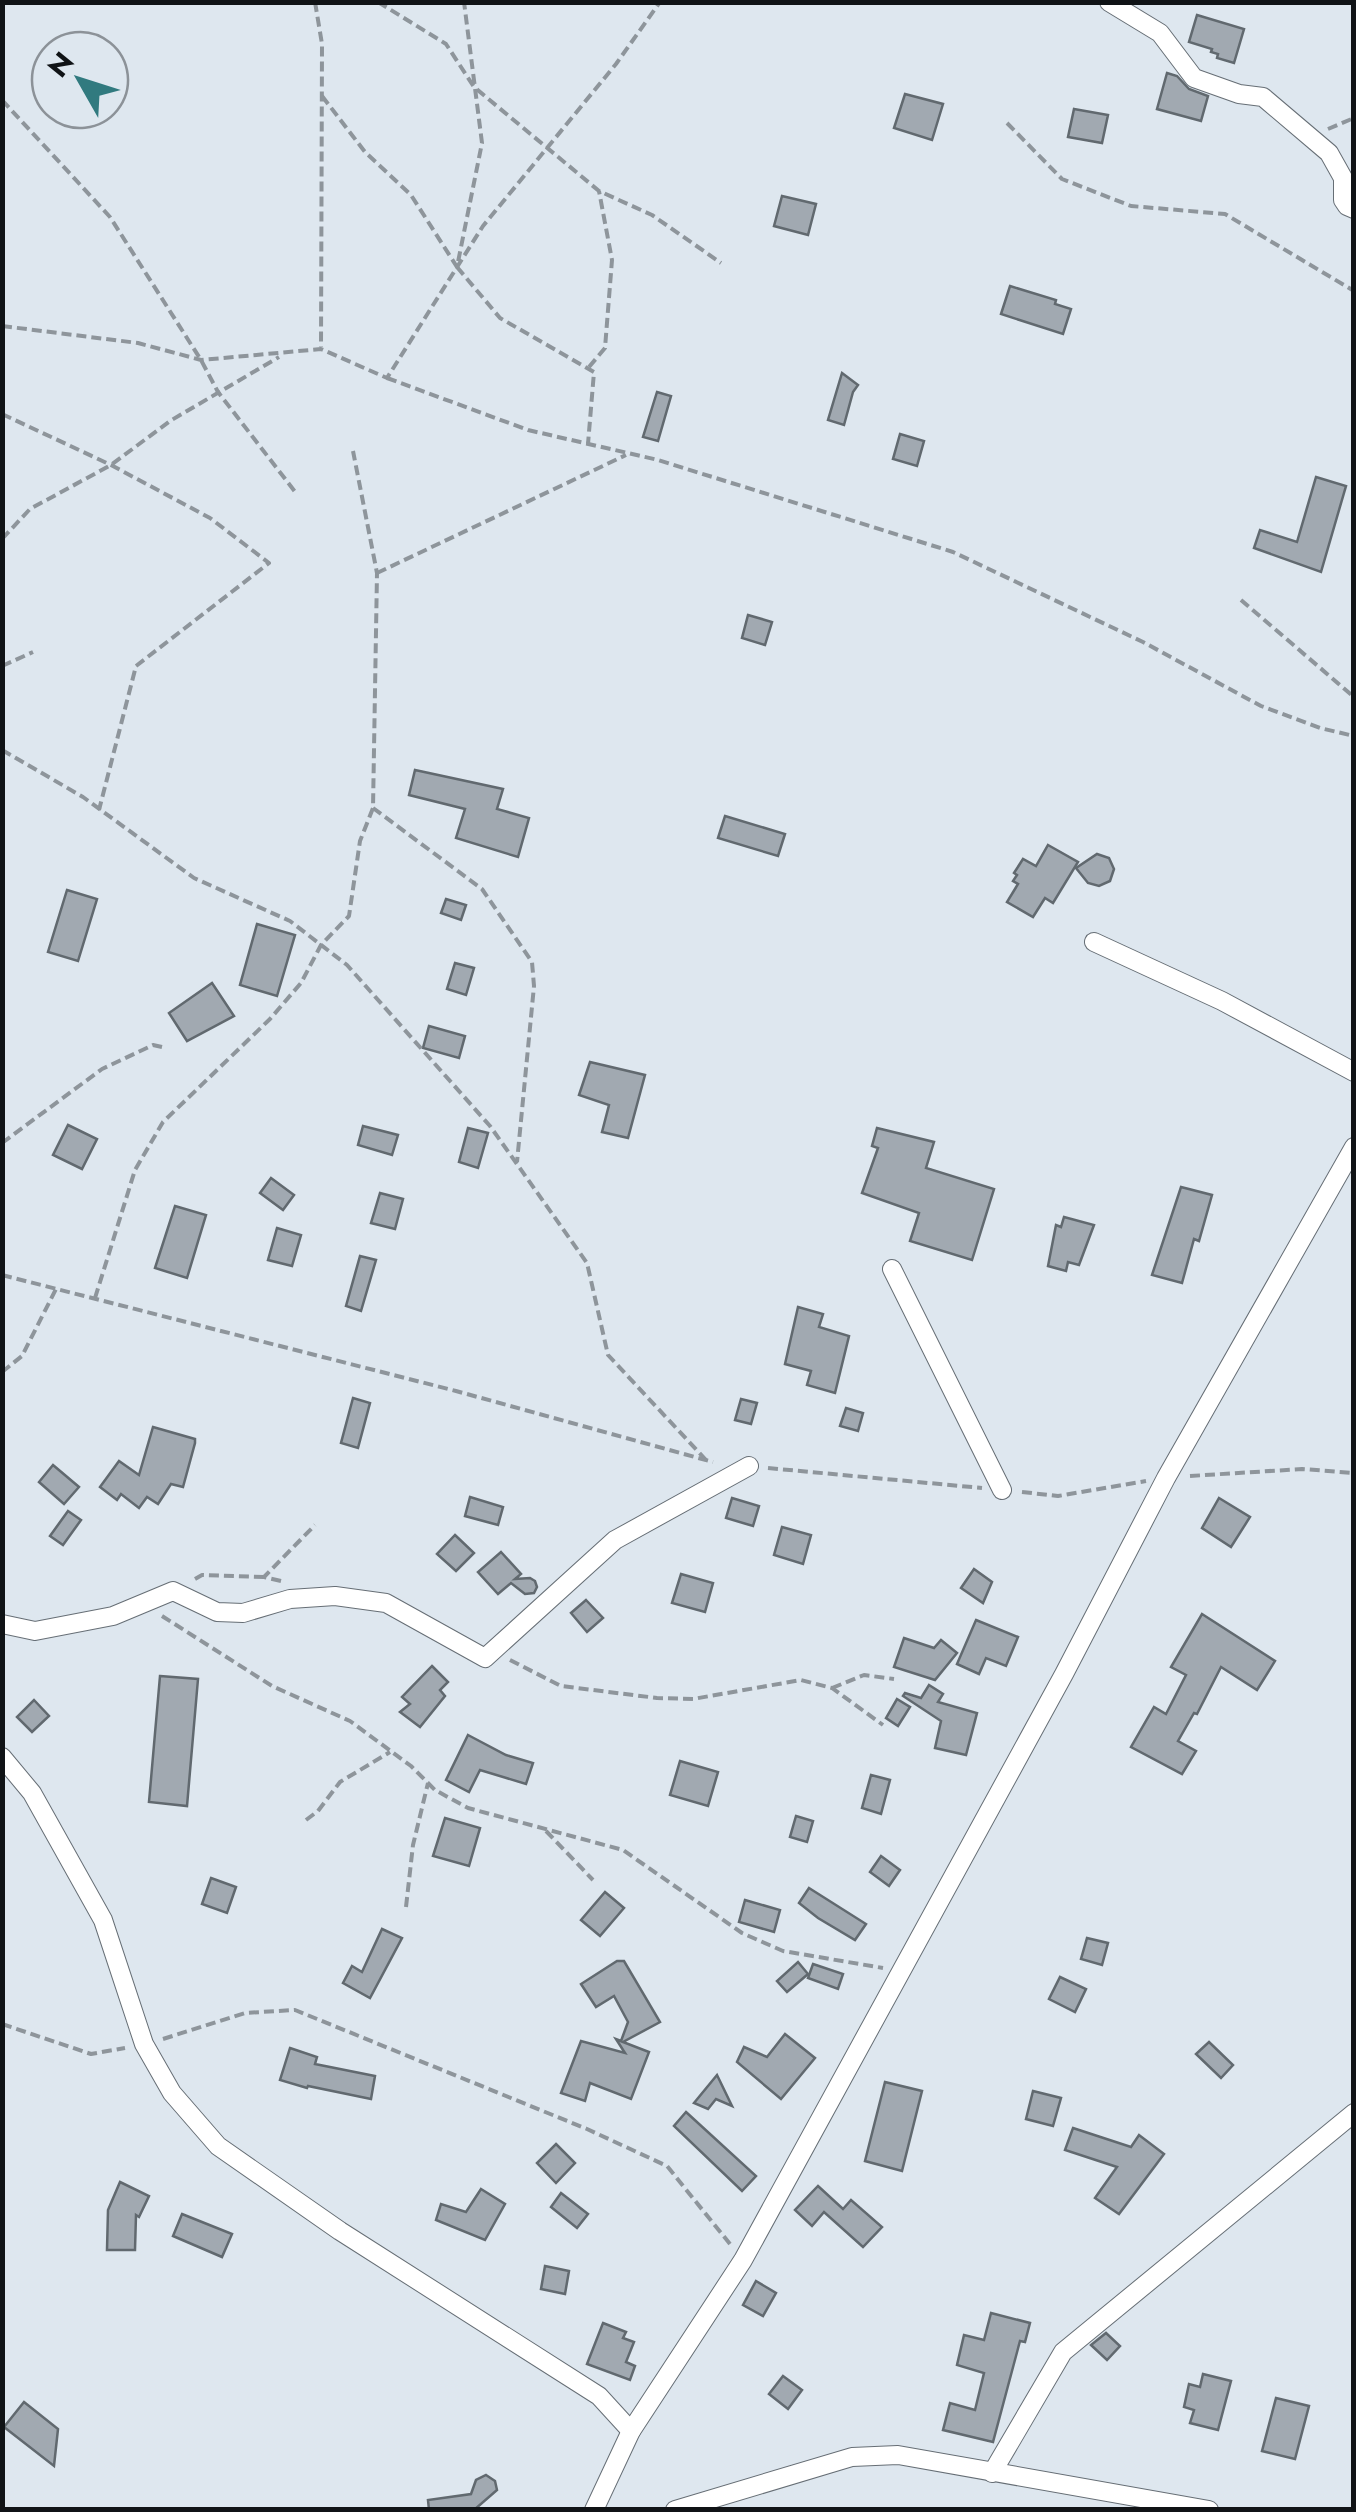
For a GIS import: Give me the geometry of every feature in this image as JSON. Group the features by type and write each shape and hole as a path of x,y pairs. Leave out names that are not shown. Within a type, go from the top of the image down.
{"street":[{"path":"1109,2 1160,34 1194,78 1239,94 1264,96 1329,153 1343,178 1343,200 1354,209"},
{"path":"1094,942 1222,1001 1354,1072"},
{"path":"594,2510 631,2431 743,2260 1064,1674 1166,1478 1354,1146"},
{"path":"892,1270 1002,1490"},
{"path":"2,1624 35,1631 113,1616 173,1591 217,1612 244,1613 290,1599 335,1596 386,1603 485,1658 615,1540 749,1466"},
{"path":"2,1758 32,1793 103,1920 144,2044 172,2094 218,2146 340,2231 599,2396 631,2431"},
{"path":"992,2474 1063,2352 1354,2112"},
{"path":"675,2510 852,2456 898,2455 1209,2510"}],"path":[{"path":"315,2 322,44 321,349"},
{"path":"378,2 446,44 474,86 598,191 652,215 722,263"},
{"path":"457,267 482,144 464,2"},
{"path":"387,378 482,226 616,64 660,2"},
{"path":"322,96 365,152 411,195 457,267 500,318 594,372 588,444"},
{"path":"2,100 110,217 218,392 296,493"},
{"path":"1309,136 1354,118"},
{"path":"1008,123 1062,179 1130,206 1224,214 1354,291"},
{"path":"589,367 604,348 612,260 598,191"},
{"path":"2,326 138,343 201,360 321,349 528,430 629,453 953,552 1143,642 1262,706 1354,736"},
{"path":"2,538 30,510 111,465 170,421 283,354"},
{"path":"2,414 111,465 210,518 269,563 136,666 99,810"},
{"path":"95,1299 134,1170 163,1122 270,1019 300,983 321,945 349,916 360,840 373,808 377,573 353,451"},
{"path":"377,573 629,453"},
{"path":"1241,600 1354,697"},
{"path":"2,666 33,652"},
{"path":"2,750 99,810 194,878 290,921 346,965 490,1126 587,1263 608,1354 706,1460"},
{"path":"373,808 482,889 532,962 534,986 517,1164"},
{"path":"2,1144 102,1069 153,1045 162,1047"},
{"path":"2,1275 456,1391 715,1463"},
{"path":"2,1372 22,1356 56,1289"},
{"path":"749,1466 1058,1496 1166,1478 1302,1469 1354,1473"},
{"path":"264,1577 315,1525"},
{"path":"2,1526 2,1542"},
{"path":"173,1591 202,1575 264,1577 295,1584 316,1598"},
{"path":"140,1604 272,1686 350,1721 428,1783 468,1808 623,1850 742,1933 783,1951 902,1971"},
{"path":"493,1651 561,1686 595,1692 692,1699 801,1680 832,1688 883,1725"},
{"path":"832,1688 864,1675 894,1679"},
{"path":"306,1820 340,1782 390,1752"},
{"path":"406,1908 413,1845 428,1783"},
{"path":"542,1828 593,1880"},
{"path":"2,2024 91,2054 144,2044 245,2013 295,2010 587,2129 667,2166 743,2260"}],"building":[{"path":"1197,15 1244,29 1234,63 1217,58 1212,49 1189,42"},
{"path":"1167,73 1177,76 1189,89 1208,96 1201,121 1157,109"},
{"path":"905,94 943,104 932,140 894,128"},
{"path":"1074,109 1108,115 1102,143 1068,137"},
{"path":"782,196 816,204 808,235 774,226"},
{"path":"1010,286 1056,300 1055,304 1071,309 1063,334 1001,314"},
{"path":"842,373 858,385 844,425 828,420"},
{"path":"657,392 671,396 658,441 643,437"},
{"path":"900,434 924,441 917,466 893,459"},
{"path":"1316,477 1346,486 1321,572 1254,548 1260,530 1297,542"},
{"path":"748,615 772,622 765,645 742,638"},
{"path":"415,770 503,789 497,809 529,818 518,857 456,838 465,809 409,795"},
{"path":"725,816 785,834 778,856 718,838"},
{"path":"1048,845 1078,862 1053,903 1045,898 1033,917 1007,902 1018,884 1013,881 1017,875 1014,873 1023,859 1036,866"},
{"path":"1097,854 1109,858 1114,869 1110,881 1099,886 1088,883 1076,868"},
{"path":"67,890 97,899 78,961 48,952"},
{"path":"446,899 466,905 461,920 441,913"},
{"path":"257,924 295,935 277,996 240,985"},
{"path":"455,963 474,968 466,995 447,989"},
{"path":"212,983 234,1016 187,1041 169,1013"},
{"path":"429,1026 465,1036 459,1058 423,1048"},
{"path":"590,1062 645,1075 628,1138 602,1132 609,1105 579,1095"},
{"path":"68,1125 97,1139 82,1169 53,1155"},
{"path":"363,1126 398,1135 392,1155 358,1145"},
{"path":"468,1128 488,1133 478,1168 459,1162"},
{"path":"877,1128 934,1142 926,1168 994,1189 972,1260 910,1241 919,1213 862,1193 878,1148 872,1146"},
{"path":"271,1178 294,1195 283,1210 260,1193"},
{"path":"1181,1187 1212,1195 1182,1283 1152,1275"},
{"path":"380,1193 403,1199 395,1229 371,1223"},
{"path":"175,1206 206,1215 187,1278 155,1268"},
{"path":"1064,1217 1094,1225 1079,1265 1068,1262 1066,1271 1048,1266 1056,1225 1061,1227"},
{"path":"277,1228 301,1235 292,1266 268,1260"},
{"path":"360,1256 376,1260 361,1311 346,1306"},
{"path":"798,1307 823,1314 819,1327 849,1336 835,1393 807,1385 811,1371 785,1364"},
{"path":"353,1398 370,1403 358,1448 341,1443"},
{"path":"741,1399 757,1403 751,1424 735,1420"},
{"path":"846,1408 863,1413 858,1431 840,1426"},
{"path":"153,1427 195,1439 195,1443 183,1487 171,1484 158,1504 147,1497 139,1508 121,1494 117,1500 100,1487 119,1461 139,1475"},
{"path":"53,1465 79,1487 64,1504 39,1482"},
{"path":"470,1497 503,1507 498,1525 465,1516"},
{"path":"732,1498 759,1506 753,1526 726,1518"},
{"path":"1219,1498 1250,1517 1231,1547 1202,1528"},
{"path":"68,1511 81,1520 63,1545 50,1536"},
{"path":"782,1527 811,1535 803,1564 774,1555"},
{"path":"455,1535 474,1553 456,1571 437,1554"},
{"path":"501,1552 521,1574 515,1579 535,1581 534,1593 525,1594 511,1583 498,1594 478,1572"},
{"path":"974,1569 992,1582 983,1603 961,1588"},
{"path":"681,1574 713,1583 705,1612 672,1603"},
{"path":"586,1600 603,1618 587,1632 571,1613"},
{"path":"1202,1614 1275,1661 1257,1690 1221,1667 1178,1741 1196,1751 1182,1774 1131,1747 1154,1707 1166,1714 1186,1675 1171,1667"},
{"path":"976,1620 1018,1637 1006,1666 986,1658 979,1674 957,1664"},
{"path":"904,1638 934,1648 941,1640 957,1653 935,1680 894,1667"},
{"path":"432,1666 448,1682 440,1690 445,1696 420,1727 400,1712 410,1704 402,1697"},
{"path":"160,1676 198,1679 187,1806 149,1802"},
{"path":"929,1685 943,1694 938,1702 977,1713 966,1755 935,1748 941,1721 903,1696 905,1693 921,1698"},
{"path":"897,1699 910,1707 898,1726 886,1718"},
{"path":"34,1700 49,1716 32,1732 17,1717"},
{"path":"468,1735 506,1755 533,1763 526,1784 480,1770 469,1792 446,1780"},
{"path":"680,1761 718,1772 708,1806 670,1795"},
{"path":"871,1775 890,1780 881,1814 862,1808"},
{"path":"796,1816 813,1821 807,1842 790,1837"},
{"path":"445,1818 480,1828 469,1866 433,1856"},
{"path":"881,1856 900,1870 889,1886 870,1872"},
{"path":"211,1878 236,1887 227,1913 202,1904"},
{"path":"809,1888 866,1924 855,1940 799,1903"},
{"path":"605,1892 624,1908 600,1936 581,1920"},
{"path":"745,1900 780,1910 774,1932 739,1922"},
{"path":"382,1929 402,1938 370,1998 343,1983 352,1966 362,1972"},
{"path":"1087,1938 1108,1943 1102,1965 1081,1959"},
{"path":"617,1961 624,1961 660,2022 623,2042 649,2052 631,2099 590,2083 585,2101 561,2093 581,2041 625,2053 616,2039 621,2041 628,2022 614,1996 596,2007 581,1984"},
{"path":"798,1962 808,1974 787,1992 777,1981"},
{"path":"813,1964 843,1974 838,1989 808,1978"},
{"path":"1060,1977 1086,1989 1075,2012 1049,1999"},
{"path":"785,2034 815,2058 781,2099 737,2062 744,2047 767,2057"},
{"path":"1209,2042 1233,2065 1221,2078 1196,2054"},
{"path":"290,2048 317,2057 315,2064 375,2076 371,2099 280,2080"},
{"path":"717,2075 732,2106 716,2099 708,2109 694,2103"},
{"path":"885,2082 922,2091 902,2171 865,2161"},
{"path":"1033,2091 1061,2098 1053,2126 1026,2119"},
{"path":"686,2112 756,2176 742,2191 674,2126"},
{"path":"1073,2128 1131,2147 1139,2135 1164,2154 1119,2214 1095,2198 1117,2167 1065,2150"},
{"path":"556,2144 575,2163 556,2183 537,2163"},
{"path":"120,2182 149,2196 139,2217 136,2215 135,2250 107,2250 108,2210"},
{"path":"818,2186 843,2209 851,2200 882,2227 863,2247 824,2212 812,2226 795,2210"},
{"path":"481,2189 505,2204 485,2240 436,2220 441,2204 466,2212"},
{"path":"561,2193 588,2214 577,2228 551,2207"},
{"path":"182,2214 232,2234 222,2257 173,2236"},
{"path":"545,2266 569,2271 565,2294 541,2289"},
{"path":"756,2281 776,2293 763,2316 743,2305"},
{"path":"991,2313 1030,2323 1025,2342 1020,2341 993,2442 943,2430 950,2403 975,2410 984,2373 957,2365 964,2335 984,2340"},
{"path":"603,2323 626,2332 623,2338 634,2342 626,2362 635,2366 630,2380 587,2364"},
{"path":"1106,2333 1120,2346 1107,2360 1091,2345"},
{"path":"1203,2374 1231,2381 1218,2430 1190,2423 1194,2410 1184,2407 1189,2384 1200,2387"},
{"path":"783,2376 802,2390 788,2409 769,2394"},
{"path":"1276,2398 1309,2406 1295,2459 1262,2451"},
{"path":"24,2402 58,2429 54,2466 4,2427"},
{"path":"486,2475 495,2481 497,2490 474,2510 429,2510 428,2500 471,2494 476,2480"}]}
